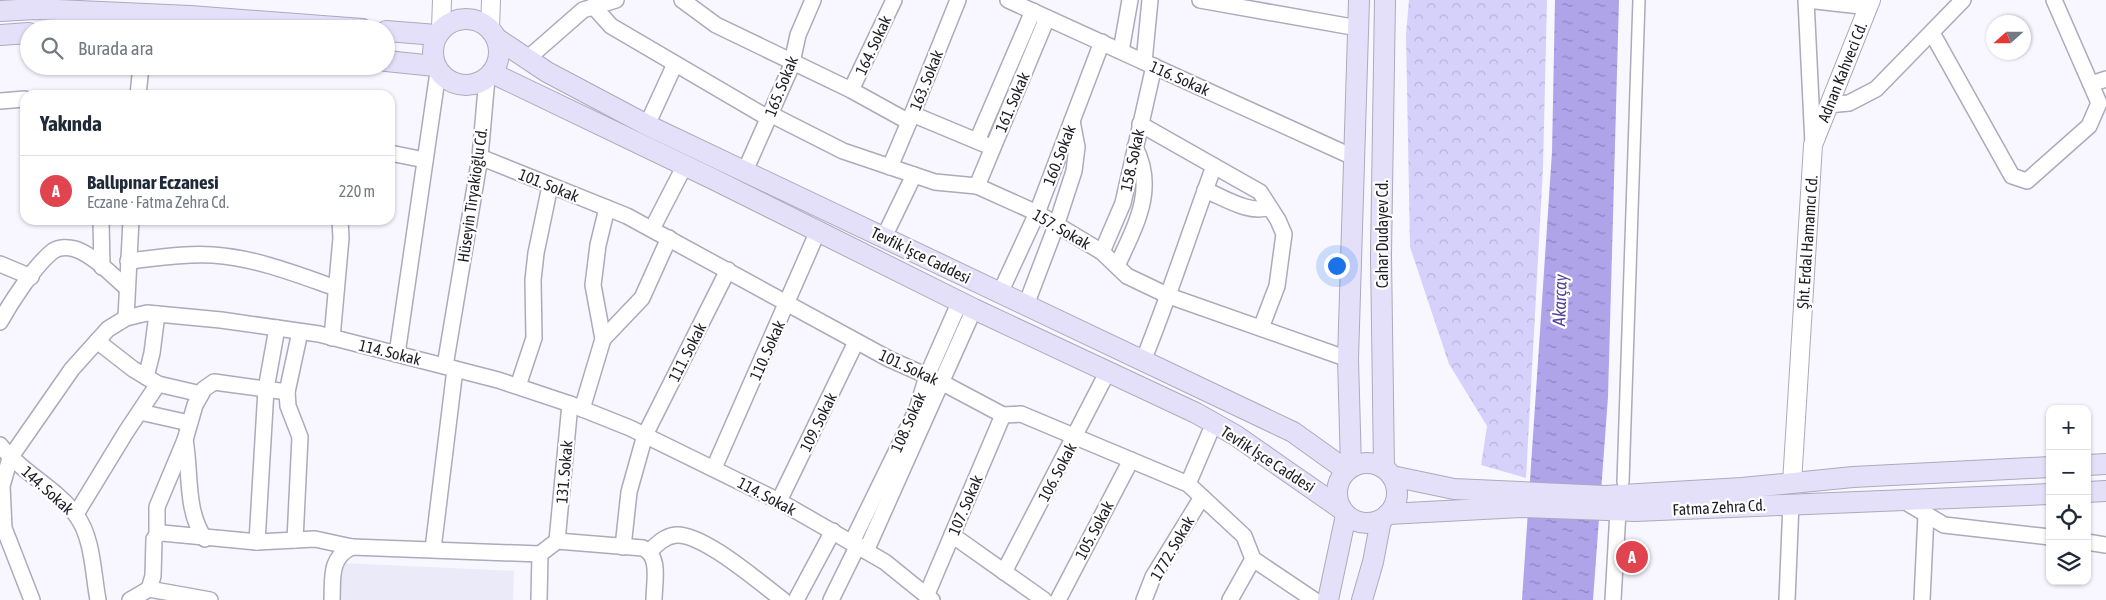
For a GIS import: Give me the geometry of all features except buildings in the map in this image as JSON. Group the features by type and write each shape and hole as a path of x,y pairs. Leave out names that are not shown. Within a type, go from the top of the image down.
{"main road":[{"name":"Cahar Dudayev Cd.","path":"1349,468 1348,359 1359,0"},
{"name":"Cahar Dudayev Cd.","path":"1385,0 1381,255 1388,472"},
{"path":"0,11 35,4 243,20"},
{"path":"490,75 478,83 467,86 446,79 437,69 432,50 439,32 449,22 460,19 471,18 493,34"},
{"path":"395,31 439,32"},
{"path":"0,35 20,34"},
{"name":"Tevfik İşce Caddesi","path":"493,34 547,72 647,125 1293,432 1349,468"},
{"name":"Hüseyin Tiryakioğlu Cd.","path":"490,75 499,56 493,34"},
{"path":"395,62 437,69"},
{"name":"Tevfik İşce Caddesi","path":"490,75 818,230 967,305 1214,423 1301,479 1343,511"},
{"path":"920,281 931,260"},
{"path":"1362,600 1385,517 1397,496 1396,486 1388,472 1368,462 1349,468 1340,478 1337,488 1337,498 1343,511 1362,523 1385,517"},
{"path":"2091,465 2106,464"},
{"name":"Fatma Zehra Cd.","path":"1608,506 1853,477 2046,467"},
{"name":"Fatma Zehra Cd.","path":"1388,472 1420,484 1523,500 1608,506 1904,502 2046,494"},
{"path":"1791,503 1792,483"},
{"path":"2091,492 2106,491"},
{"name":"Fatma Zehra Cd.","path":"1385,517 1523,500"},
{"path":"1328,600 1343,511"}],"street":[{"path":"439,32 442,0"},
{"name":"Hüseyin Tiryakioğlu Cd.","path":"491,0 493,34"},
{"path":"527,59 583,10 616,0"},
{"name":"163. Sokak","path":"682,0 716,25 910,118 958,0"},
{"name":"165. Sokak","path":"745,170 792,62 798,35 813,0"},
{"name":"164. Sokak","path":"851,90 894,0"},
{"name":"116. Sokak","path":"1010,0 1353,156"},
{"path":"1121,51 1130,0"},
{"name":"158. Sokak","path":"1102,252 1123,203 1140,124 1149,64 1150,0"},
{"path":"1200,0 1238,3 1358,28"},
{"path":"1623,482 1639,0"},
{"path":"1807,0 1870,3"},
{"name":"Şht. Erdal Hamamcı Cd.","path":"1792,483 1813,145 1807,0"},
{"path":"1828,105 1849,103 1876,90 1963,0"},
{"path":"2054,0 2106,122"},
{"name":"Adnan Kahveci Cd.","path":"1813,145 1870,3"},
{"name":"157. Sokak","path":"593,6 611,26 675,64 769,116 843,151 935,182 977,186 1037,213 1102,252 1127,276 1169,296 1348,359"},
{"path":"977,141 1040,14"},
{"name":"161. Sokak","path":"977,186 993,148 1040,14"},
{"path":"1932,32 2012,176 2027,181 2089,126 2099,103"},
{"name":"160. Sokak","path":"1000,293 1037,213 1102,42"},
{"path":"647,125 675,64"},
{"path":"397,354 437,69"},
{"path":"139,90 140,75"},
{"name":"Hüseyin Tiryakioğlu Cd.","path":"432,549 450,368 490,75"},
{"path":"2091,84 2106,79"},
{"path":"0,101 20,99"},
{"path":"890,167 910,118 993,148"},
{"path":"1026,305 1056,226 1074,171 1077,147 1072,121"},
{"path":"1140,124 1260,192 1278,220 1284,234 1277,286 1261,328"},
{"path":"1117,266 1137,222 1144,197 1143,162 1135,147"},
{"path":"395,153 425,160"},
{"name":"101. Sokak","path":"480,157 607,208 652,229 856,342 934,379 1003,415 1021,414 1188,484 1244,536 1253,559"},
{"path":"652,229 684,166"},
{"path":"1143,360 1169,296 1175,271 1214,166"},
{"path":"884,237 914,175"},
{"path":"518,386 534,338 533,280 536,253 550,186"},
{"path":"1205,190 1252,209 1262,210 1269,207"},
{"path":"603,339 593,285 598,244 607,208"},
{"path":"101,225 102,267"},
{"path":"126,318 131,225"},
{"path":"332,338 341,238 340,225"},
{"name":"110. Sokak","path":"714,468 818,230"},
{"path":"603,339 642,298 669,238"},
{"path":"0,322 11,302 31,277 53,251 63,247 76,249 127,288"},
{"path":"128,261 196,255 229,257 289,272 336,288"},
{"path":"0,264 31,277"},
{"name":"111. Sokak","path":"623,546 629,492 645,435 728,270"},
{"name":"108. Sokak","path":"831,600 859,546 917,409 934,379 967,305"},
{"name":"114. Sokak","path":"32,600 2,529 1,486 10,458 72,369 108,328 126,318 147,313 277,328 332,338 518,386 576,406 645,435 779,501 859,546 929,597"},
{"path":"76,514 140,412 152,380 152,353 157,314"},
{"path":"257,542 266,389 277,328"},
{"path":"295,540 300,437 288,406 287,392 300,332"},
{"name":"131. Sokak","path":"557,541 576,406 603,339"},
{"path":"97,340 152,380 201,394"},
{"name":"109. Sokak","path":"779,501 856,342"},
{"name":"106. Sokak","path":"1004,572 1108,371"},
{"path":"149,589 153,576 154,540 157,535 157,507 204,389 214,382 287,392"},
{"path":"140,412 190,423"},
{"name":"107. Sokak","path":"929,597 952,535 1003,415"},
{"path":"1188,484 1214,423"},
{"path":"184,440 193,512 197,528 205,539"},
{"name":"144. Sokak","path":"0,445 10,458 76,514 85,531 98,600"},
{"name":"105. Sokak","path":"1058,600 1131,460"},
{"name":"1772. Sokak","path":"1144,600 1153,577 1202,497"},
{"path":"1904,502 1944,524 2046,537"},
{"path":"1787,600 1791,503"},
{"path":"1608,506 1614,600"},
{"path":"1922,600 1926,514"},
{"path":"796,600 833,531"},
{"path":"157,535 257,542 322,540 352,547 540,554 557,541 643,548 650,551 654,557 654,600"},
{"path":"650,551 668,537 686,535 714,548 783,600"},
{"path":"952,535 1044,600"},
{"path":"2091,543 2106,545"},
{"path":"332,600 334,568 341,552 352,547"},
{"path":"539,600 540,554"},
{"path":"1230,600 1253,559 1309,598"},
{"path":"130,600 149,589 210,600"}],"shaded area":[{"path":"342,563 514,571 513,600 340,600"}],"green space":[{"path":"1409,0 1547,0 1543,168 1526,478 1481,465 1487,426 1449,364 1410,247 1406,34"}],"water":[{"name":"Akarçay","path":"1555,0 1619,0 1608,397 1593,600 1522,600 1552,152"}],"place":[{"name":"Ballıpınar Eczanesi","path":"1632,557"}]}
